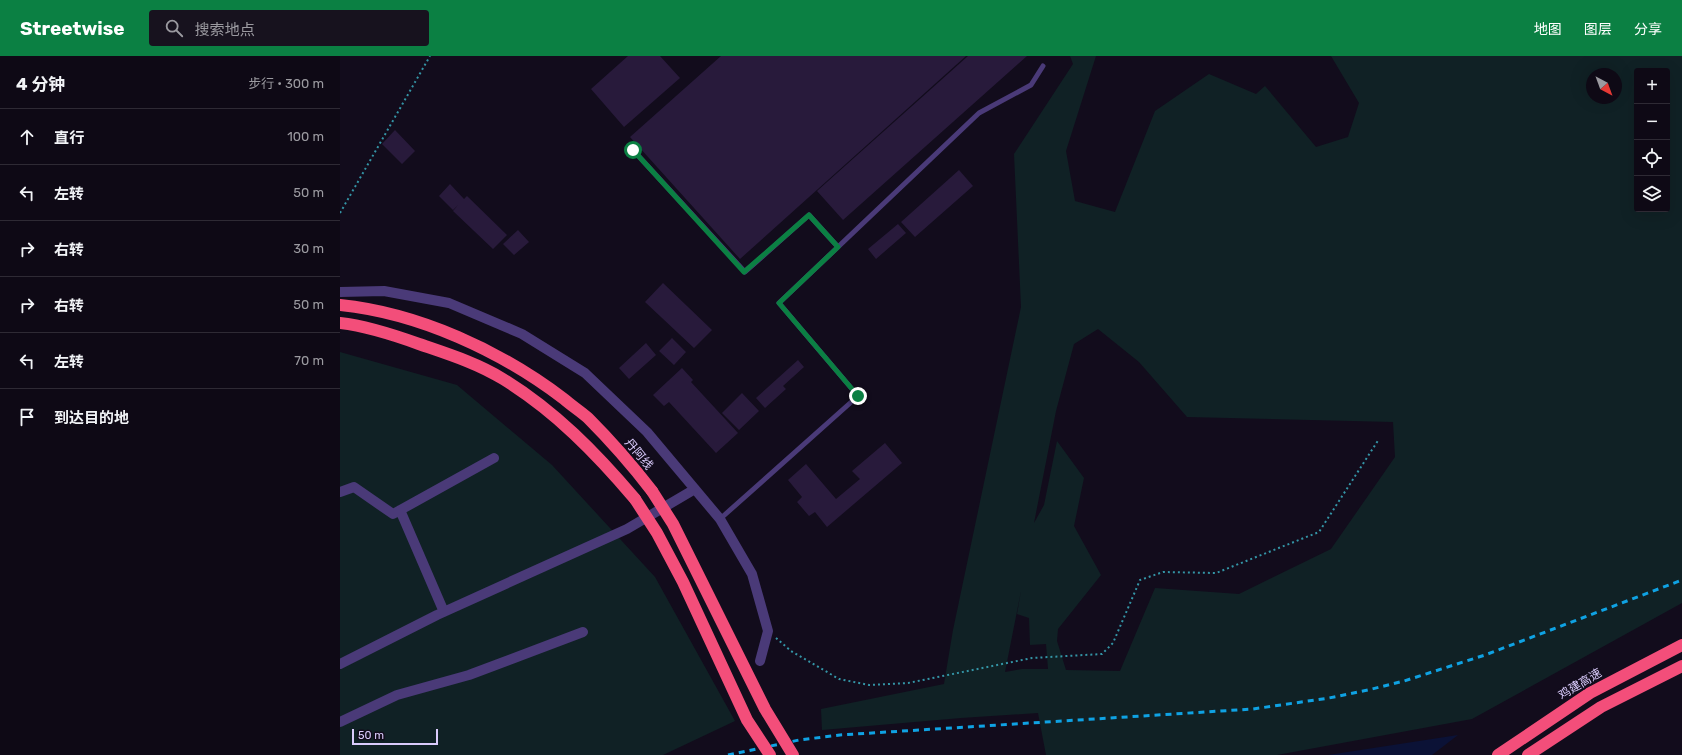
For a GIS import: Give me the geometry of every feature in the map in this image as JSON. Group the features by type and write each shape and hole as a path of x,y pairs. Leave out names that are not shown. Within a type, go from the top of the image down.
{"highway":[{"name":"丹阿线","path":"340,305 357,307 413,320 469,342 513,364 552,390 587,417 622,453 652,491 673,524 765,709 793,755"},
{"path":"340,323 401,337 460,358 502,379 535,401 574,432 607,466 635,499 657,534 679,575 748,720 770,755"},
{"name":"鸡建高速","path":"1498,755 1590,692 1682,645"},
{"path":"1528,755 1601,707 1682,666"}],"street":[{"path":"340,292 348,290 384,291 449,303 522,334 585,373 647,432 720,519 752,574 768,631 760,661"},
{"path":"340,492 354,487 393,514 494,458"},
{"path":"340,664 444,612 627,529 695,489"},
{"path":"400,510 444,612"},
{"path":"340,722 397,695 469,675 584,632"}],"lane":[{"path":"720,519 858,396 779,303 979,113 1032,84 1043,66"},
{"path":"633,150 744,272 809,215 838,247"}],"path":[{"path":"340,213 430,56"},
{"path":"768,631 791,651 840,679 869,685 908,683 1032,658 1102,654 1113,643 1140,580 1163,572 1216,573 1319,532 1378,439"}],"shaded area":[{"path":"1070,56 1096,56 1066,151 1075,201 1115,212 1155,111 1209,74 1256,94 1265,86 1316,147 1348,137 1359,103 1331,56 1682,56 1682,603 1472,719 1277,755 1046,755 1038,713 822,730 821,709 944,684 953,630 1021,307 1014,154 1073,64","holes":["1098,329 1139,362 1187,417 1393,422 1395,457 1331,549 1239,594 1155,588 1120,671 1066,670 1057,641 1058,629 1101,575 1074,526 1084,478 1057,441 1044,505 1034,523 1056,411 1074,344","1021,591 1017,614 1029,618 1030,645 1046,644 1048,669 1022,669 1005,672"]},
{"path":"340,352 457,385 552,465 655,577 735,721 663,755 340,755"}],"water":[{"path":"1458,735 1432,755 1328,755"}],"building":[{"path":"628,56 660,56 680,78 624,127 591,89"},
{"path":"721,56 966,56 740,259 630,137"},
{"path":"968,56 1027,56 843,220 817,191"},
{"path":"395,130 415,151 402,164 382,144"},
{"path":"959,170 973,186 915,237 901,222"},
{"path":"450,184 464,199 467,196 507,235 493,249 453,211 458,205 453,210 439,196"},
{"path":"898,224 906,233 876,259 868,249"},
{"path":"518,230 529,242 514,255 503,244"},
{"path":"663,283 712,330 694,348 645,302"},
{"path":"672,338 686,352 674,365 659,351"},
{"path":"646,343 656,355 629,379 619,368"},
{"path":"798,360 804,367 783,386 786,389 765,408 756,398"},
{"path":"682,368 693,380 691,382 738,433 716,453 669,402 664,406 653,395"},
{"path":"742,393 759,411 739,430 722,413"},
{"path":"885,443 902,463 827,527 815,512 809,516 797,502 802,497 788,480 806,464 836,499 860,479 852,471"}],"railway":[{"path":"728,755 799,740 840,735 1253,709 1329,698 1404,681 1485,655 1682,580"}],"route":[{"path":"633,150 744,272 809,215 838,247 779,303 858,396"}]}
